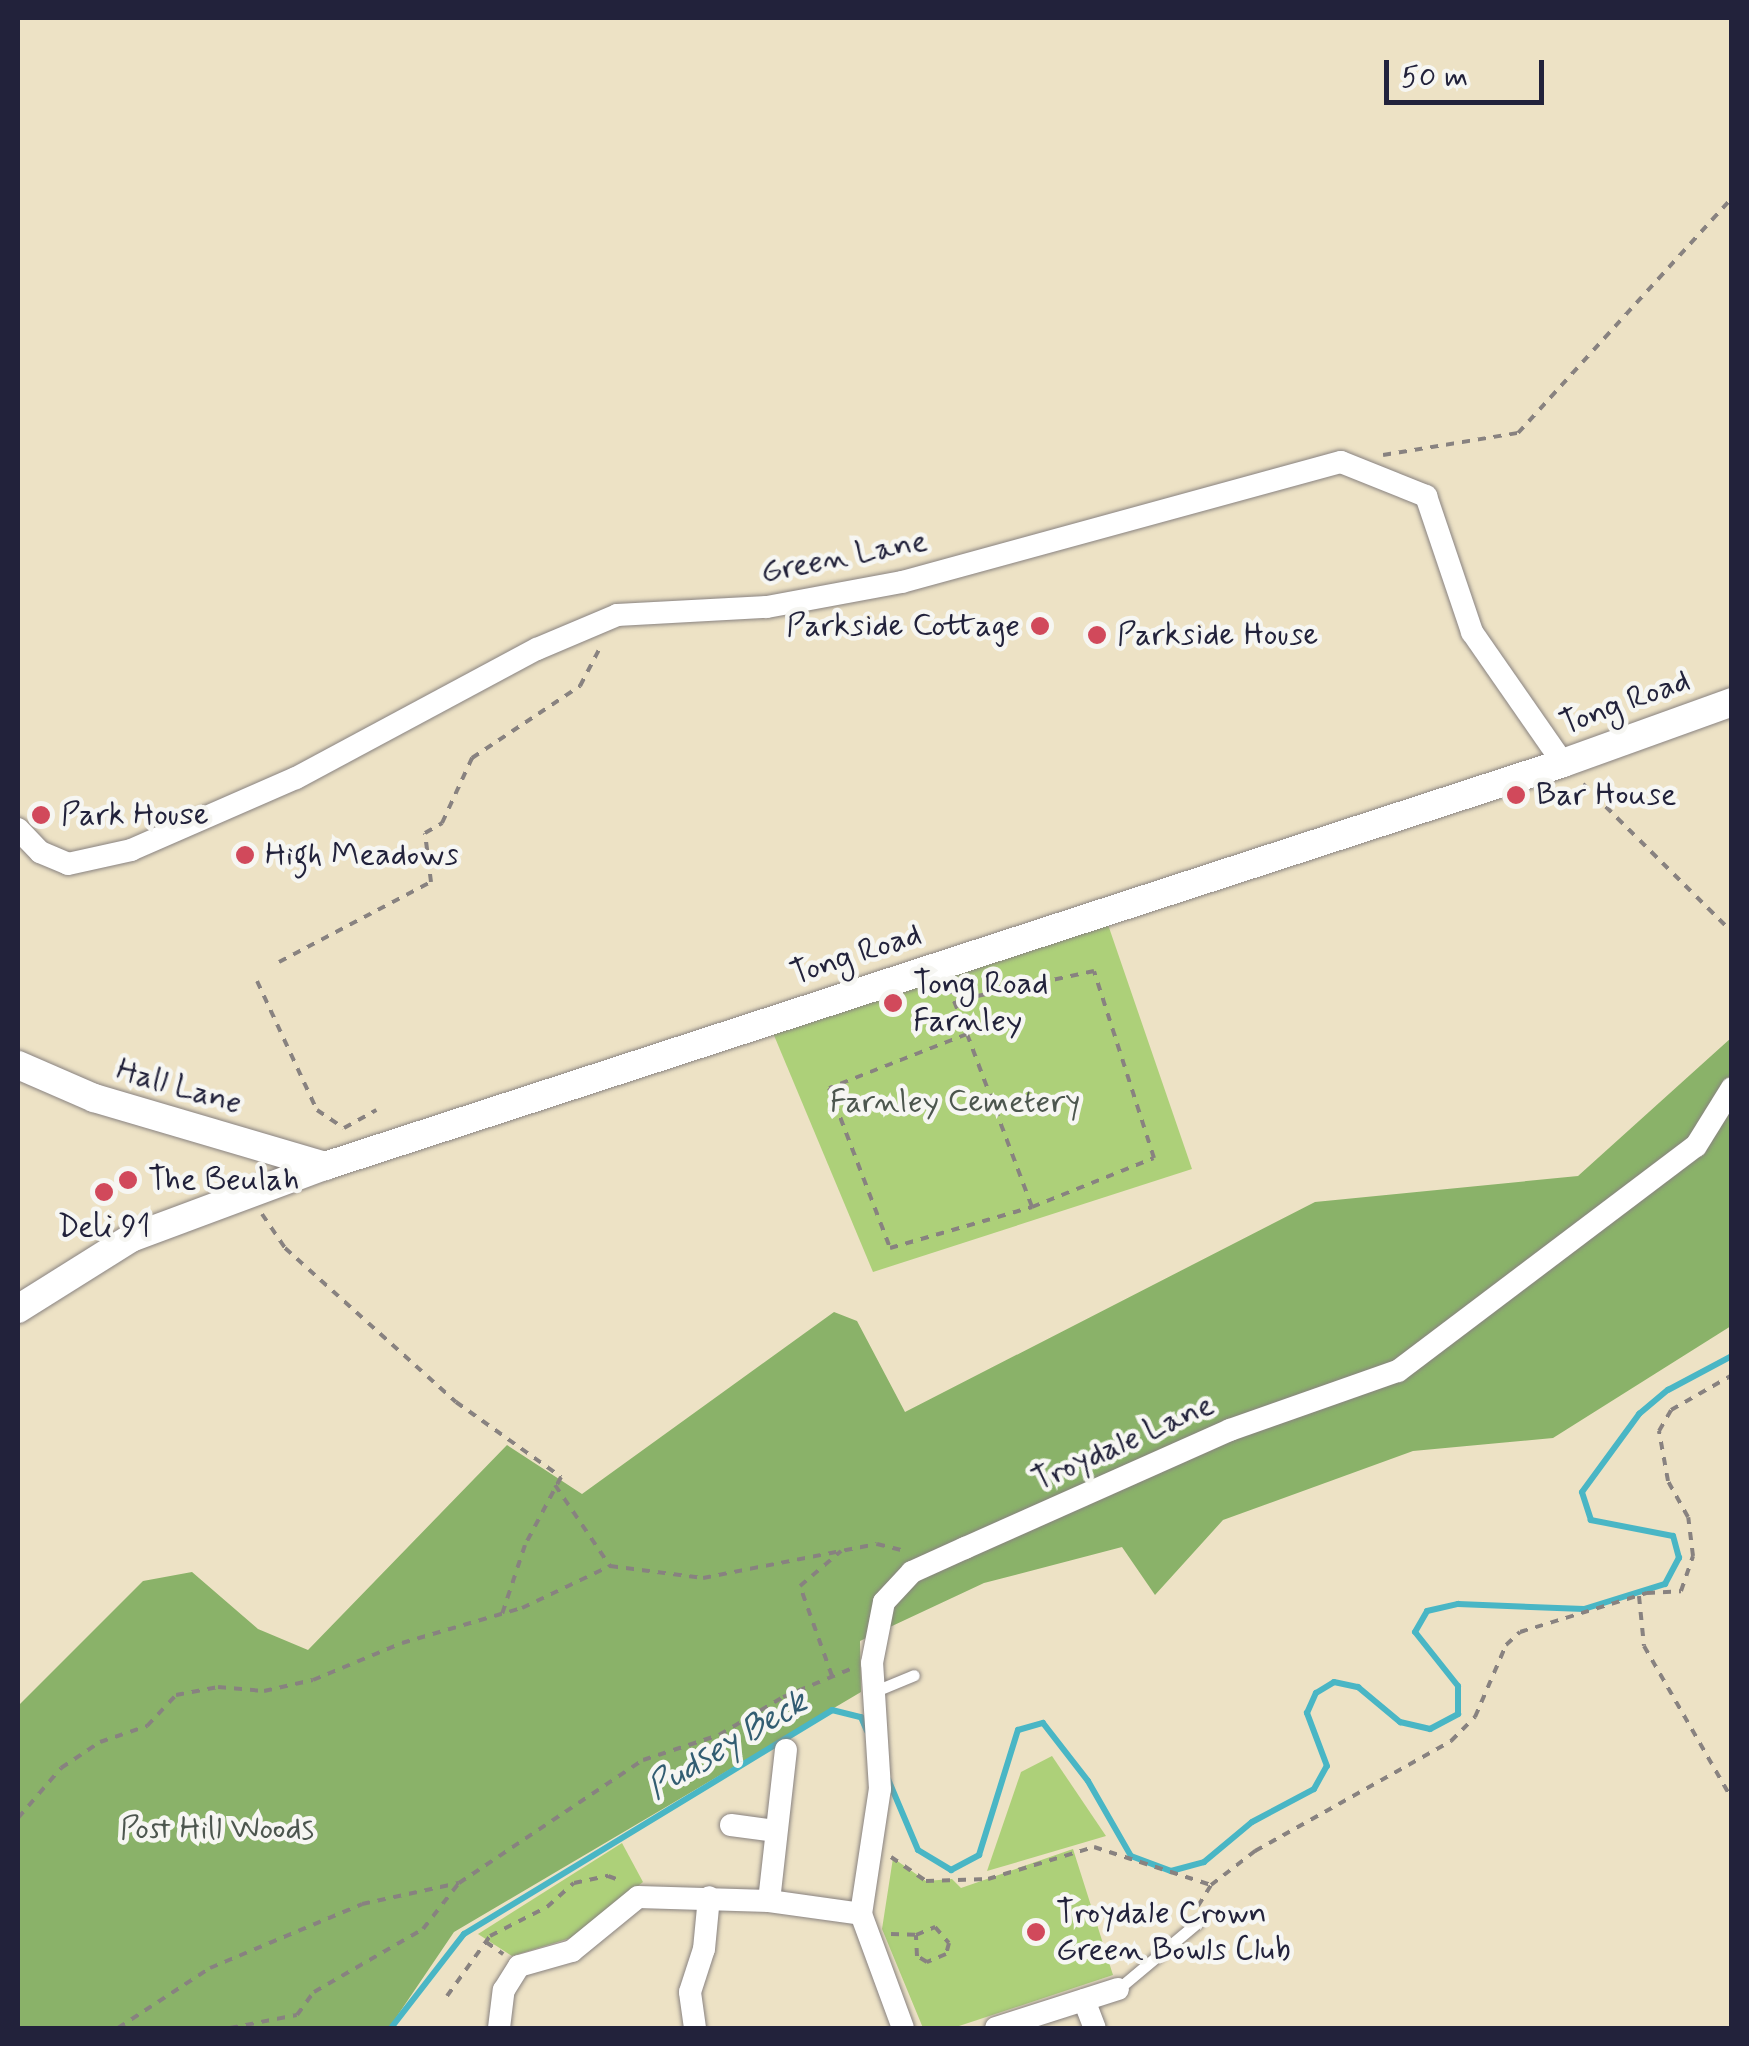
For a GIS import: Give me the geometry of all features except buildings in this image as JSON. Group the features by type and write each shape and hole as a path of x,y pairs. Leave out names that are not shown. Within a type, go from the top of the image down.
{"street":[{"name":"Green Lane","path":"18,830 40,852 68,864 130,850 296,778 538,649 617,615 767,607 902,582 1341,462 1426,496 1472,632 1562,764"},
{"name":"Tong Road","path":"18,1309 131,1238 325,1166 1562,764 1732,702"},
{"name":"Hall Lane","path":"18,1064 94,1098 325,1166"},
{"name":"Troydale Lane","path":"903,2028 861,1914 880,1789 873,1699 884,1602 912,1572 1230,1430 1398,1371 1696,1146 1732,1088"},
{"path":"769,1901 786,1750"},
{"path":"731,1825 776,1831"},
{"path":"499,2028 504,1990 518,1966 572,1951 638,1897 769,1901 861,1914"},
{"path":"695,2028 690,1992 704,1949 709,1898"},
{"path":"996,2028 1118,1989"},
{"path":"1084,2000 1096,2028"}],"lane":[{"path":"873,1699 914,1675"},
{"path":"1118,1989 1198,1922"}],"path":[{"path":"1380,456 1518,433 1732,198"},
{"path":"279,962 431,882 424,833 442,823 472,758 580,686 617,615"},
{"path":"1562,764 1732,932"},
{"path":"941,964 1032,1207"},
{"path":"954,1001 1094,971 1154,1158 1032,1207 890,1248 829,1088 967,1034"},
{"path":"258,982 317,1110 344,1128 376,1110"},
{"path":"249,1193 284,1248 456,1402 561,1478 525,1544 502,1614"},
{"path":"1198,1922 1198,1902 1211,1885 1256,1851 1451,1741 1474,1717 1506,1646 1520,1632 1639,1596 1681,1590 1693,1556 1688,1517 1668,1482 1659,1432 1671,1410 1732,1375"},
{"path":"555,1485 610,1566"},
{"path":"18,1818 61,1768 100,1742 147,1726 176,1696 218,1687 264,1691 313,1680 402,1642 502,1614 610,1566 702,1578 877,1544"},
{"path":"832,1676 800,1586 840,1551"},
{"path":"1639,1596 1644,1646 1732,1799"},
{"path":"230,2028 298,2015 314,1992 423,1929 459,1883 644,1760 719,1734 856,1666"},
{"path":"870,1844 926,1882 988,1878 1094,1847 1211,1885"},
{"path":"447,1996 479,1945 574,1883 608,1876 631,1884 638,1897"},
{"path":"118,2028 210,1968 362,1904 459,1883"},
{"path":"935,1927 949,1943 946,1954 938,1961 918,1956 916,1935 935,1927"}],"green space":[{"name":"Farnley Cemetery","path":"1103,910 1192,1169 873,1272 768,1021"},
{"name":"Post Hill Woods","path":"1731,1038 1731,1326 1553,1438 1413,1451 1223,1520 1155,1595 1122,1547 984,1583 860,1641 861,1692 454,1932 389,2028 18,2028 18,1706 143,1581 192,1572 258,1629 308,1650 507,1445 582,1494 834,1312 857,1321 905,1412 1315,1202 1578,1176"},
{"path":"1052,1756 1106,1836 987,1871 1021,1772"},
{"path":"622,1843 643,1882 574,1937 512,1956 478,1934"},
{"path":"1073,1849 1113,1975 953,2028 923,2028 882,1929 893,1858 926,1881 952,1879 961,1888"}],"waterway":[{"name":"Pudsey Beck","path":"888,1779 918,1850 951,1870 979,1855 1018,1730 1043,1723 1088,1781 1131,1856 1171,1871 1204,1862 1252,1822 1314,1789 1327,1766 1307,1713 1316,1693 1334,1682 1358,1687 1400,1722 1430,1729 1458,1714 1458,1686 1415,1632 1427,1611 1458,1604 1584,1609 1665,1584 1679,1558 1673,1536 1591,1520 1582,1492 1639,1414 1668,1390 1732,1356"},
{"name":"Pudsey Beck","path":"391,2028 464,1934 832,1710 861,1717 867,1731"}],"place":[{"name":"Parkside Cottage","path":"1040,626"},
{"name":"Parkside House","path":"1097,635"},
{"name":"Bar House","path":"1516,795"},
{"name":"Park House","path":"41,815"},
{"name":"High Meadows","path":"245,855"},
{"name":"Tong Road Farnley","path":"893,1003"},
{"name":"The Beulah","path":"128,1180"},
{"name":"Deli 91","path":"104,1192"},
{"name":"Troydale Crown Green Bowls Club","path":"1036,1932"}]}
